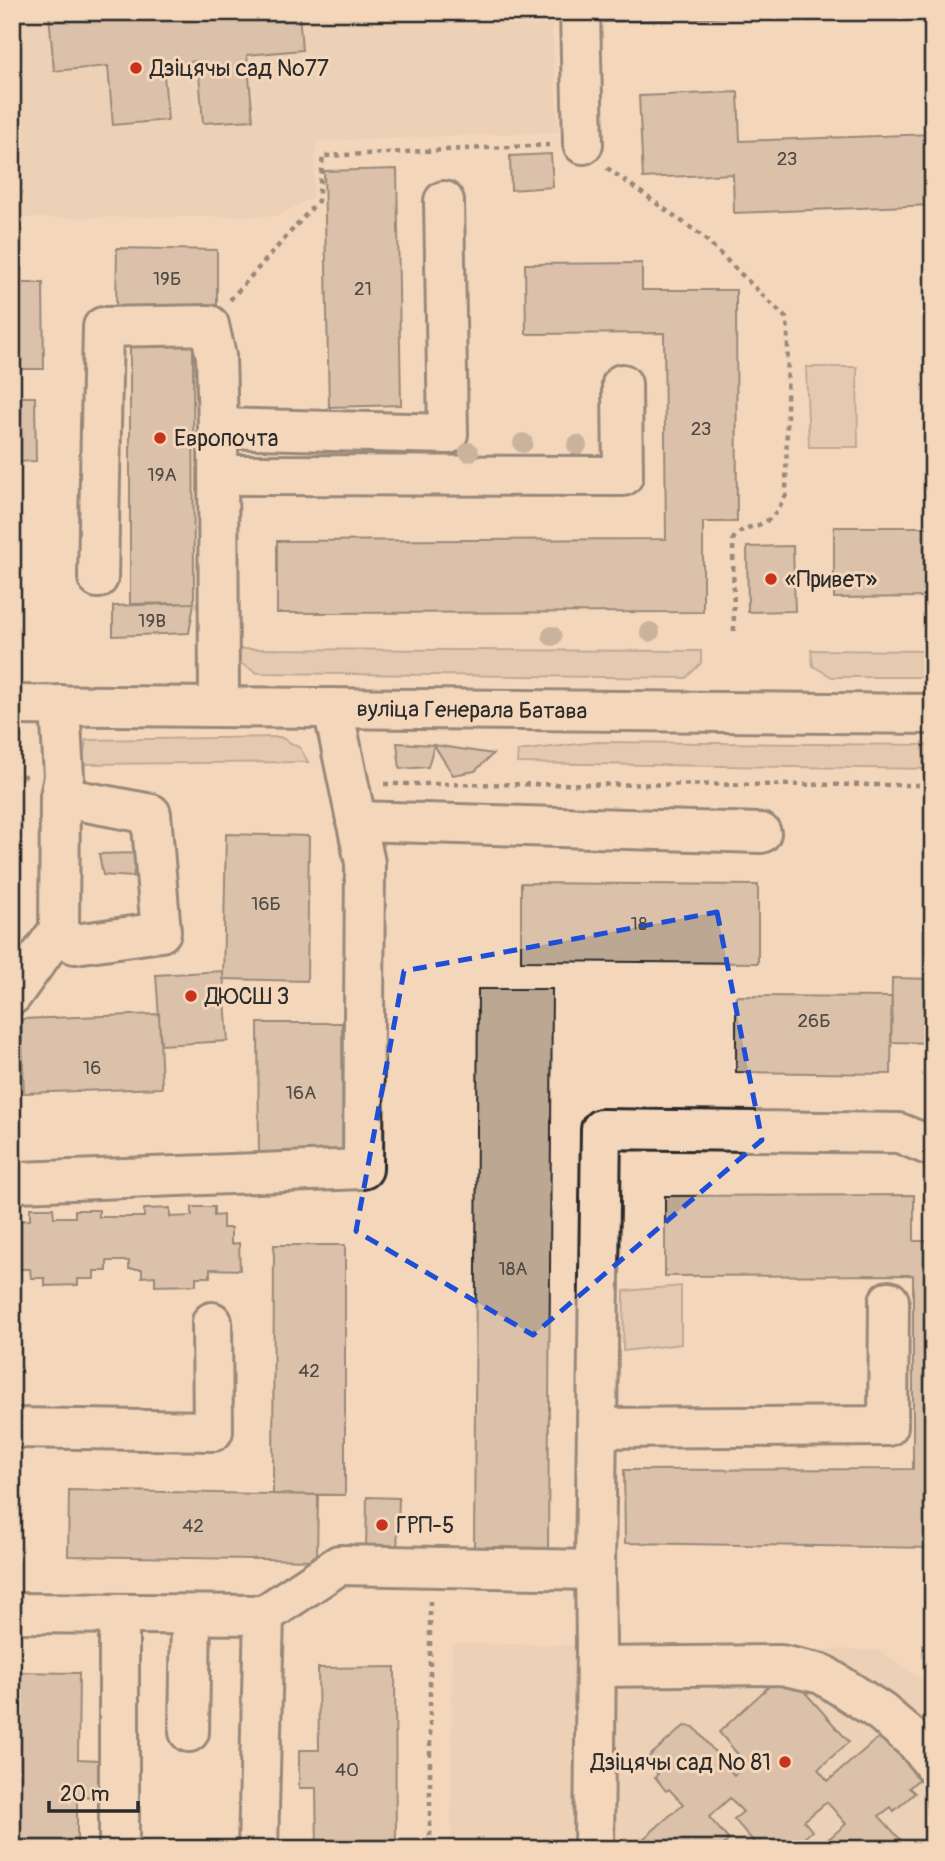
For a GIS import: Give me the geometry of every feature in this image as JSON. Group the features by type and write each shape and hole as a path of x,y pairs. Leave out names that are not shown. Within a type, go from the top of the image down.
{"street":[{"path":"580,12 583,144"},
{"path":"218,428 448,435 444,201"},
{"path":"99,578 103,327 209,325 216,356 218,428 219,706"},
{"path":"219,475 623,476 622,384"},
{"name":"вуліца Генерала Батава","path":"12,705 933,714"},
{"path":"12,995 59,930 60,797 64,777 60,705"},
{"path":"19,1182 363,1169 365,863 333,708"},
{"path":"60,797 151,814 162,932 75,944"},
{"path":"356,821 761,833"},
{"path":"594,1849 601,1129 900,1133 933,1147"},
{"path":"597,1428 888,1426 889,1301"},
{"path":"12,1428 213,1431 212,1322"},
{"path":"12,1614 264,1615 339,1565 595,1570"},
{"path":"119,1614 119,1849"},
{"path":"189,1732 191,1615"},
{"path":"258,1849 264,1615"},
{"path":"596,1667 781,1665 822,1674 881,1712 916,1742 933,1764"}],"path":[{"path":"209,325 318,201 323,156 583,144 600,162 701,235 786,318 786,495 778,511 765,522 742,528 733,539 734,636"},
{"path":"371,785 933,785"},
{"path":"430,1566 430,1849"}],"highlighted area":[{"path":"717,912 762,1140 533,1335 356,1231 404,971"}],"shaded area":[{"path":"12,12 551,12 558,132 317,141 312,198 278,216 12,218"},
{"path":"806,367 857,367 858,447 809,447"},
{"path":"238,649 701,651 701,663 686,678 257,673 240,663"},
{"path":"811,650 933,651 933,677 832,677 813,666"},
{"path":"280,737 300,748 308,762 82,764 86,740"},
{"path":"596,742 933,745 933,769 517,763 518,751"},
{"path":"681,1286 681,1344 623,1351 624,1291"},
{"path":"452,1643 878,1650 933,1686 933,1849 451,1849"}],"building":[{"name":"Дзіцячы сад №77","path":"299,12 302,50 247,55 253,120 203,123 198,61 163,64 168,120 113,125 108,66 54,71 49,14"},
{"path":"603,12 833,12 833,13 604,22"},
{"path":"738,92 740,141 933,134 933,205 734,213 733,174 643,178 639,96"},
{"path":"551,154 553,187 511,190 510,156"},
{"path":"397,169 401,405 329,407 324,171"},
{"path":"117,248 217,250 217,308 116,307"},
{"path":"642,263 642,290 736,290 737,522 703,522 703,612 277,613 277,541 666,539 664,333 526,334 525,264"},
{"path":"12,283 43,283 44,369 12,369"},
{"path":"130,344 193,344 194,603 130,604"},
{"path":"12,397 35,397 36,461 12,462"},
{"path":"834,527 933,527 933,597 834,598"},
{"name":"«Привет»","path":"793,546 795,611 748,612 747,547"},
{"path":"194,603 189,633 113,636 113,606"},
{"path":"397,743 434,745 428,767 400,769"},
{"path":"434,745 493,754 475,771 453,775"},
{"path":"929,831 933,831 933,979 928,979"},
{"path":"226,834 309,836 307,981 223,979"},
{"path":"137,853 133,877 103,875 99,854"},
{"path":"521,883 758,885 758,963 521,961"},
{"name":"ДЮСШ 3","path":"223,971 228,1041 161,1045 156,975"},
{"path":"892,978 933,979 933,1043 891,1042"},
{"path":"478,989 552,989 548,1548 474,1547"},
{"path":"736,996 892,997 891,1074 736,1072"},
{"path":"159,1014 162,1088 24,1093 21,1019"},
{"path":"258,1023 342,1023 343,1160 259,1161"},
{"path":"914,1195 914,1241 933,1241 933,1548 625,1543 624,1470 913,1469 913,1275 665,1276 665,1196"},
{"path":"192,1207 214,1207 214,1216 223,1215 223,1228 231,1228 231,1244 239,1243 240,1270 210,1269 210,1277 196,1277 196,1285 155,1286 155,1276 142,1277 142,1269 129,1269 129,1261 107,1261 107,1271 94,1271 94,1279 78,1279 78,1285 45,1286 45,1278 31,1278 30,1269 18,1269 18,1261 12,1261 12,1221 30,1220 30,1208 53,1208 54,1217 75,1217 75,1210 99,1210 99,1217 144,1217 144,1209 170,1208 170,1217 192,1216"},
{"path":"274,1245 345,1245 345,1495 273,1494"},
{"path":"69,1490 318,1495 317,1560 68,1556"},
{"name":"ГРП-5","path":"367,1497 399,1498 397,1552 366,1551"},
{"path":"395,1667 396,1849 317,1849 316,1788 299,1788 299,1750 319,1750 318,1668"},
{"name":"Дзіцячы сад № 81","path":"786,1671 849,1742 818,1769 828,1781 878,1738 887,1739 921,1777 909,1788 915,1793 894,1811 891,1807 879,1816 909,1849 829,1849 824,1843 846,1824 827,1802 804,1821 812,1831 792,1849 760,1849 734,1819 743,1812 730,1798 709,1817 729,1840 719,1849 642,1849 642,1840 683,1804 669,1789 666,1791 655,1777 658,1774 645,1760 684,1726 694,1727 734,1775 746,1764 719,1732"},
{"path":"12,1672 79,1673 78,1759 99,1760 98,1797 77,1796 77,1849 12,1849"}],"place":[{"name":"Дзіцячы сад №77","path":"136,68"},
{"name":"Европочта","path":"160,438"},
{"name":"«Привет»","path":"771,579"},
{"name":"ДЮСШ 3","path":"191,996"},
{"name":"ГРП-5","path":"382,1525"},
{"name":"Дзіцячы сад № 81","path":"785,1762"}]}
